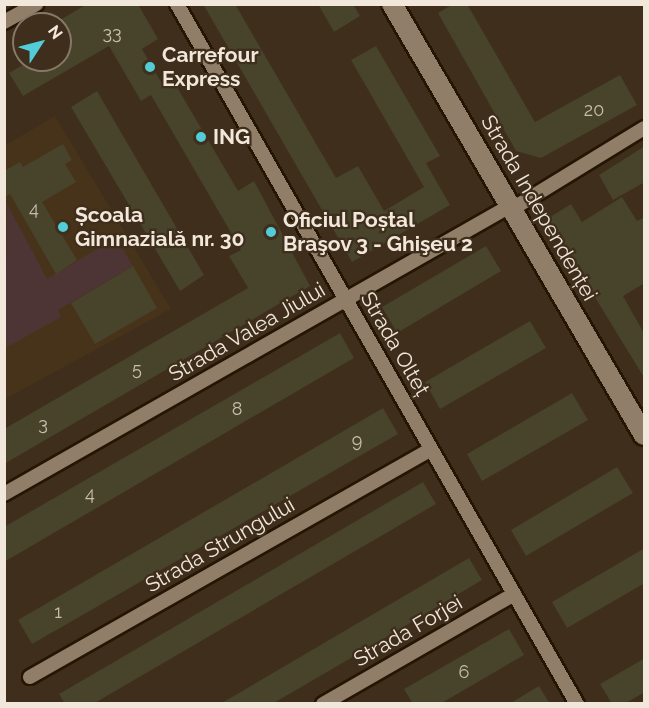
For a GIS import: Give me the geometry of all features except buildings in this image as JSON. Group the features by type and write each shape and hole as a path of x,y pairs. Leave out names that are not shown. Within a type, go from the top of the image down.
{"main road":[{"name":"Strada Independenței","path":"392,4 645,435"}],"street":[{"path":"5,22 36,4"},
{"name":"Strada Olteț","path":"177,4 577,704"},
{"name":"Strada Valea Jiului","path":"4,494 511,207 645,128"},
{"name":"Strada Strungului","path":"30,676 431,449"},
{"name":"Strada Forjei","path":"323,704 514,594"}],"shaded area":[{"name":"Școala Gimnazială nr. 30","path":"55,116 171,309 5,399 4,146"},
{"path":"7,204 47,279 116,238 133,266 58,310 61,317 5,348"}],"place":[{"name":"Carrefour Express","path":"150,67"},
{"name":"ING","path":"201,137"},
{"name":"Școala Gimnazială nr. 30","path":"63,227"},
{"name":"Oficiul Poștal Braşov 3 - Ghişeu 2","path":"271,232"}]}
